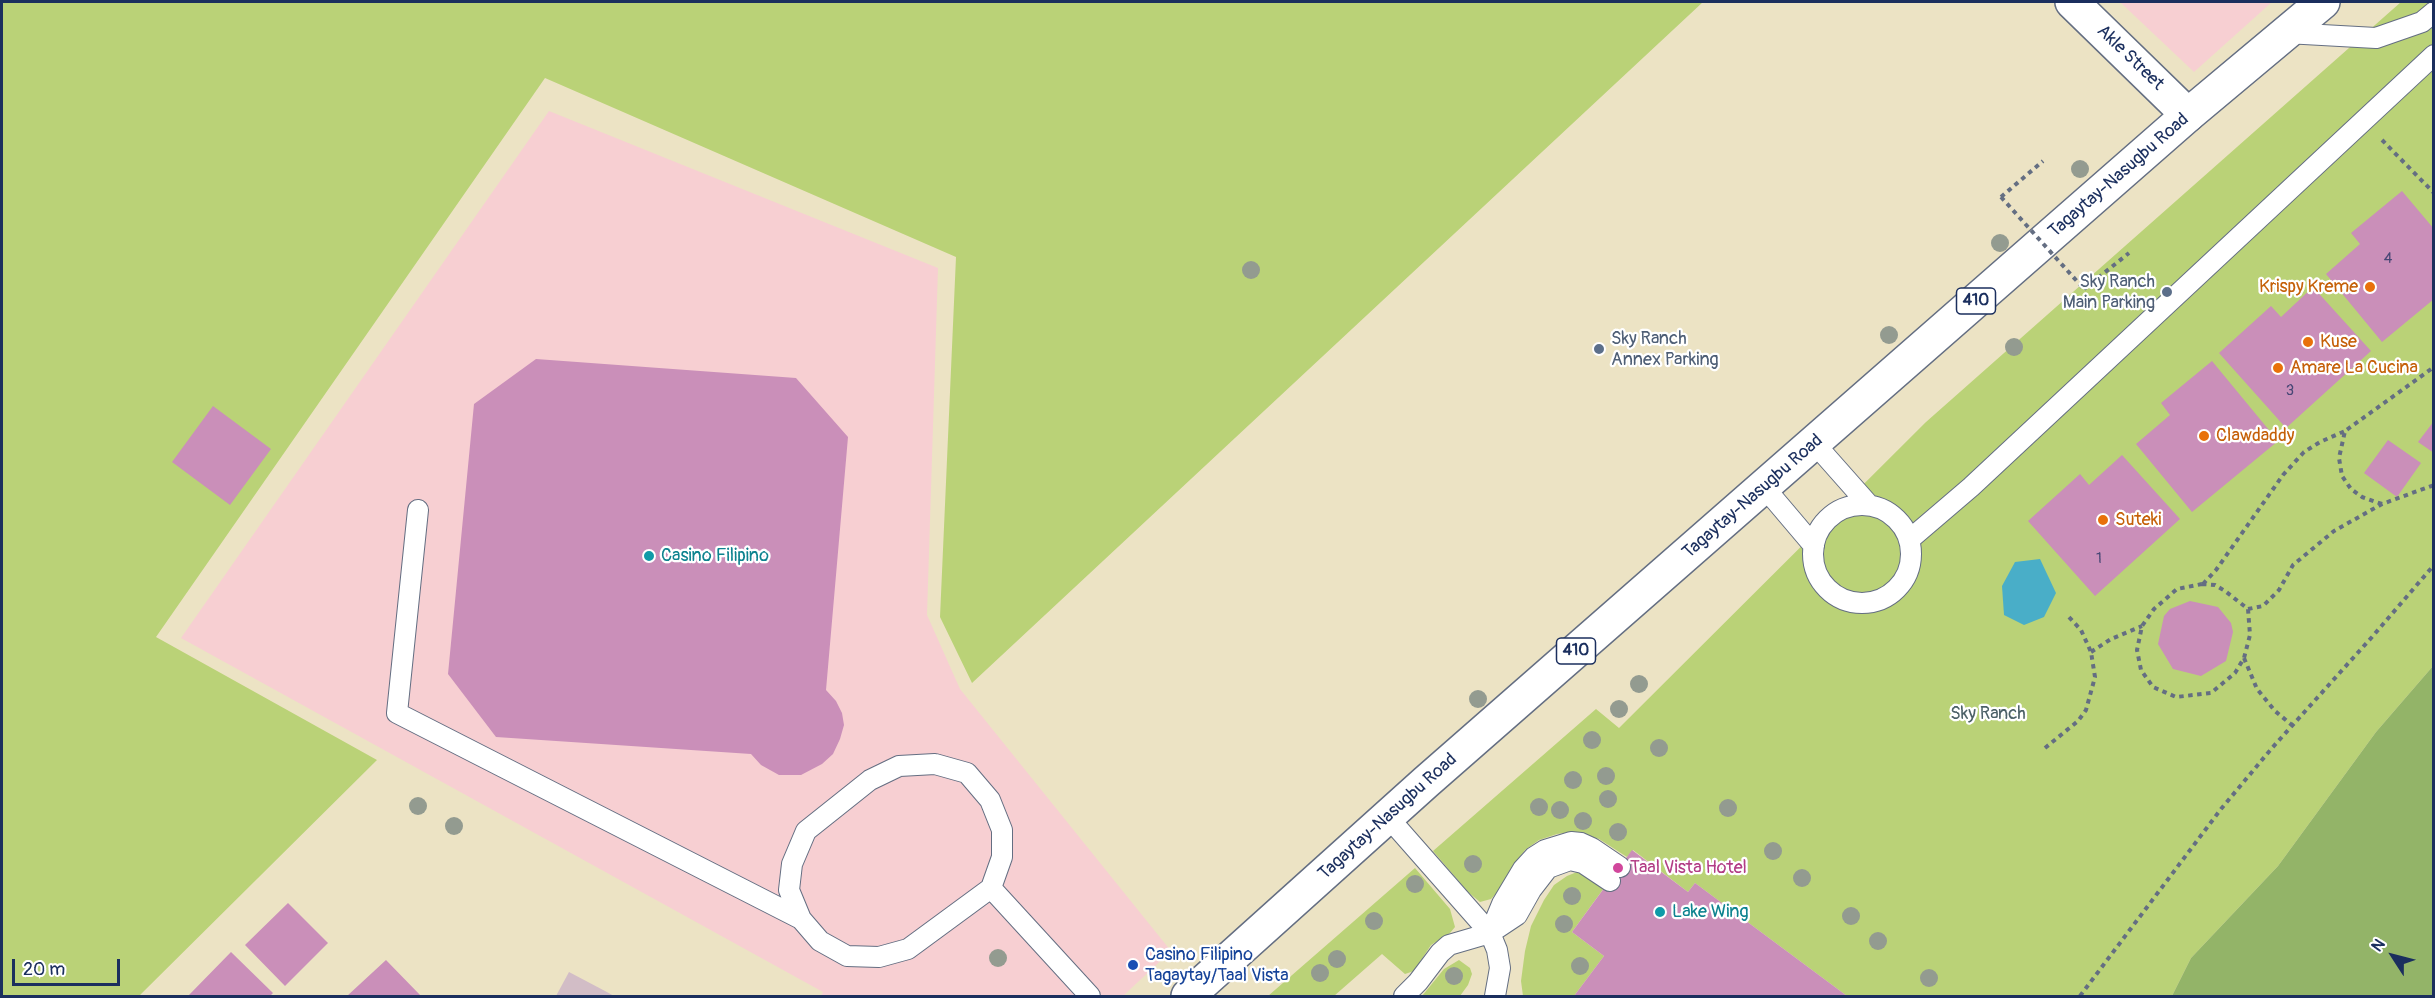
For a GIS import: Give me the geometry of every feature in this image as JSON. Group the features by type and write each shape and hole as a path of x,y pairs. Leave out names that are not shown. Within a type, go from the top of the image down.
{"main road":[{"name":"Akle Street","path":"2072,2 2188,115"},
{"name":"Tagaytay-Nasugbu Road","path":"1188,996 1387,816 1815,444 2188,115 2323,2"}],"lane":[{"path":"2286,33 2376,38 2422,22 2433,12"},
{"path":"1909,540 1971,487 2433,55"},
{"path":"1815,444 1869,505"},
{"path":"1764,487 1814,546"},
{"path":"1869,505 1882,509 1903,527 1909,540 1911,555 1908,571 1900,585 1888,596 1873,602 1857,603 1842,599 1828,590 1818,577 1813,562 1818,533 1833,515 1845,508 1869,505"},
{"path":"418,510 397,713 801,919"},
{"path":"935,764 967,773 990,800 1002,830 1002,857 991,888 908,949 879,957 847,956 820,941 801,919 789,890 792,864 806,831 870,780 899,766 935,764"},
{"path":"1387,816 1490,933 1500,968 1495,996"},
{"path":"1490,933 1502,904 1523,869 1534,857 1545,850 1571,842 1581,843 1592,848 1615,874"},
{"path":"991,888 1090,996"},
{"path":"1404,996 1418,982 1440,952 1449,945 1490,933"}],"path":[{"path":"2362,120 2433,193"},
{"path":"2043,161 2001,197 2084,289 2129,253"},
{"path":"2202,584 2216,570 2283,475 2304,452 2345,431 2433,368"},
{"path":"2345,431 2339,458 2342,476 2351,489 2362,497 2382,504"},
{"path":"2248,609 2263,606 2279,590 2293,565 2334,531 2382,504 2433,485"},
{"path":"2080,996 2122,937 2221,809 2433,564"},
{"path":"2202,584 2215,585 2248,609 2250,635 2244,658 2235,673 2211,693 2176,697 2153,687 2141,670 2137,650 2142,626 2154,609 2177,590 2202,584"},
{"path":"2045,748 2078,722 2086,710 2095,677 2091,652 2081,630 2067,615"},
{"path":"2091,652 2111,639 2142,626"},
{"path":"2244,658 2257,688 2275,711 2293,726"}],"shaded area":[{"path":"2120,2 2272,2 2194,72"},
{"path":"549,111 938,268 927,615 960,689 1171,951 1123,996 821,996 823,992 181,638"},
{"path":"569,972 605,991 614,996 556,996"}],"green space":[{"path":"2,2 1703,2 972,683 940,617 956,257 545,78 156,637 377,760 139,996 2,996"},
{"name":"Sky Ranch","path":"2401,2 2433,2 2433,666 2376,732 2278,866 2191,958 2172,996 1847,996 1695,883 1688,892 1633,850 1627,857 1599,839 1573,832 1539,840 1525,850 1514,865 1509,880 1491,899 1480,902 1468,892 1433,851 1596,709 1619,728 1926,422"},
{"path":"2433,666 2433,996 2172,996 2191,958 2278,866 2376,732"},
{"path":"1415,868 1450,909 1455,927 1431,945 1414,971 1405,974 1382,954 1334,996 1268,996"},
{"path":"1577,872 1586,875 1604,888 1572,932 1604,956 1574,996 1523,996 1521,981 1531,926 1554,885"},
{"path":"1459,960 1470,968 1472,974 1460,996 1422,996 1444,969"}],"water":[{"path":"2040,559 2056,593 2044,617 2024,625 2004,615 2002,586 2015,562"}],"building":[{"path":"2402,191 2434,229 2434,299 2382,342 2326,274 2360,244 2351,233"},
{"path":"2313,287 2371,351 2286,428 2219,353 2271,306 2281,317"},
{"name":"Casino Filipino","path":"536,359 796,378 848,437 826,690 836,701 842,713 844,725 833,754 822,764 801,775 779,775 761,765 751,754 496,737 448,674 474,404"},
{"path":"2212,361 2278,441 2192,512 2136,444 2170,415 2161,403"},
{"path":"213,406 271,449 230,505 172,462"},
{"path":"2434,421 2434,453 2418,442"},
{"path":"2388,440 2421,463 2397,497 2364,473"},
{"path":"2122,455 2180,519 2095,596 2028,521 2080,474 2089,485"},
{"path":"2190,601 2218,607 2231,623 2233,632 2226,661 2201,676 2173,669 2158,644 2164,616 2170,609"},
{"name":"Lake Wing","path":"1632,850 1688,892 1695,883 1847,996 1574,996 1604,956 1572,932"},
{"path":"288,903 328,943 285,986 245,945"},
{"path":"231,952 273,993 270,996 188,996"},
{"path":"386,960 421,996 347,996"}],"place":[{"name":"Krispy Kreme","path":"2370,287"},
{"name":"Sky Ranch Main Parking","path":"2167,292"},
{"name":"Kuse","path":"2308,342"},
{"name":"Sky Ranch Annex Parking","path":"1599,349"},
{"name":"Amare La Cucina","path":"2278,368"},
{"name":"Clawdaddy","path":"2204,436"},
{"name":"Suteki","path":"2103,520"},
{"name":"Casino Filipino","path":"649,556"},
{"name":"Taal Vista Hotel","path":"1618,868"},
{"name":"Lake Wing","path":"1660,912"},
{"name":"Casino Filipino Tagaytay/Taal Vista","path":"1133,965"}]}
